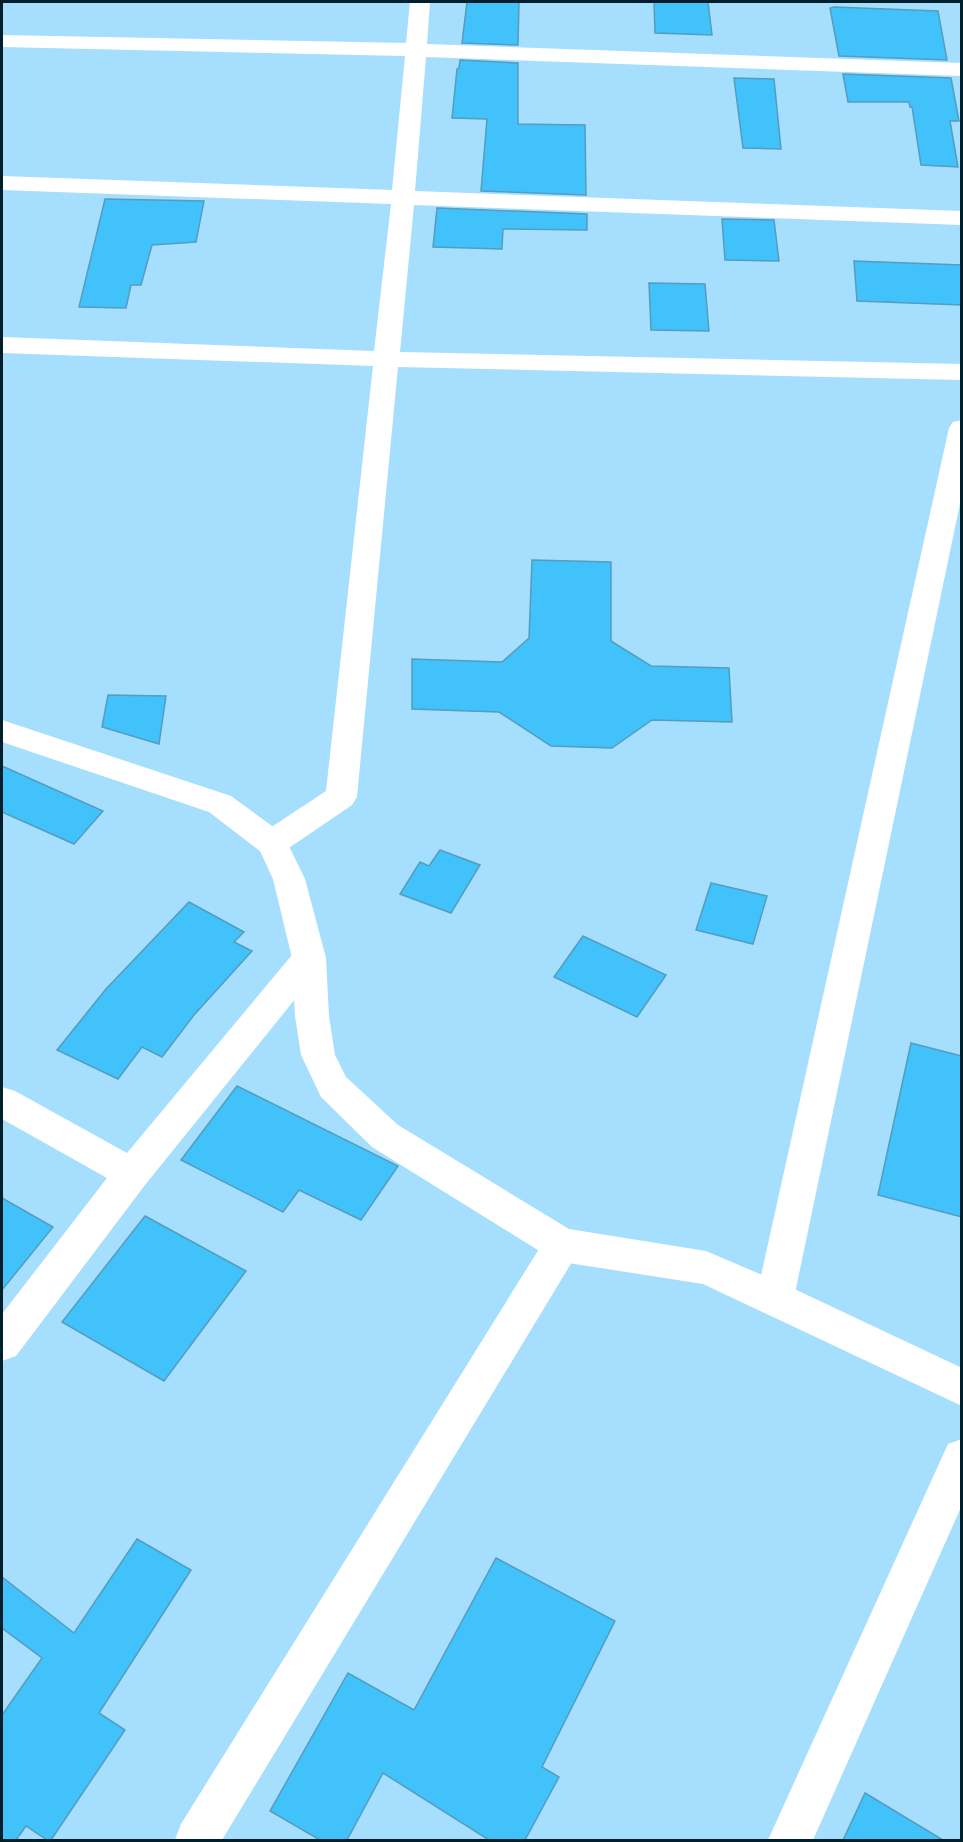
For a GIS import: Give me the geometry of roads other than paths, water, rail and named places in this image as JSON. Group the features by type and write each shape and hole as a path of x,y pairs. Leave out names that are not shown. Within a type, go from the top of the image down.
{"street":[{"path":"272,843 341,797 404,197 420,2"},
{"path":"2,41 415,50 962,70"},
{"path":"2,183 962,218"},
{"path":"2,345 386,359 962,372"},
{"path":"775,1298 962,428"},
{"path":"2,731 220,804 272,843 290,879 309,958 312,1016 318,1055 333,1087 385,1136 562,1245 706,1268 775,1298 962,1388"},
{"path":"2,1343 132,1174 309,958"},
{"path":"2,1102 132,1174"},
{"path":"197,1840 562,1245"},
{"path":"790,1840 962,1458"}]}
